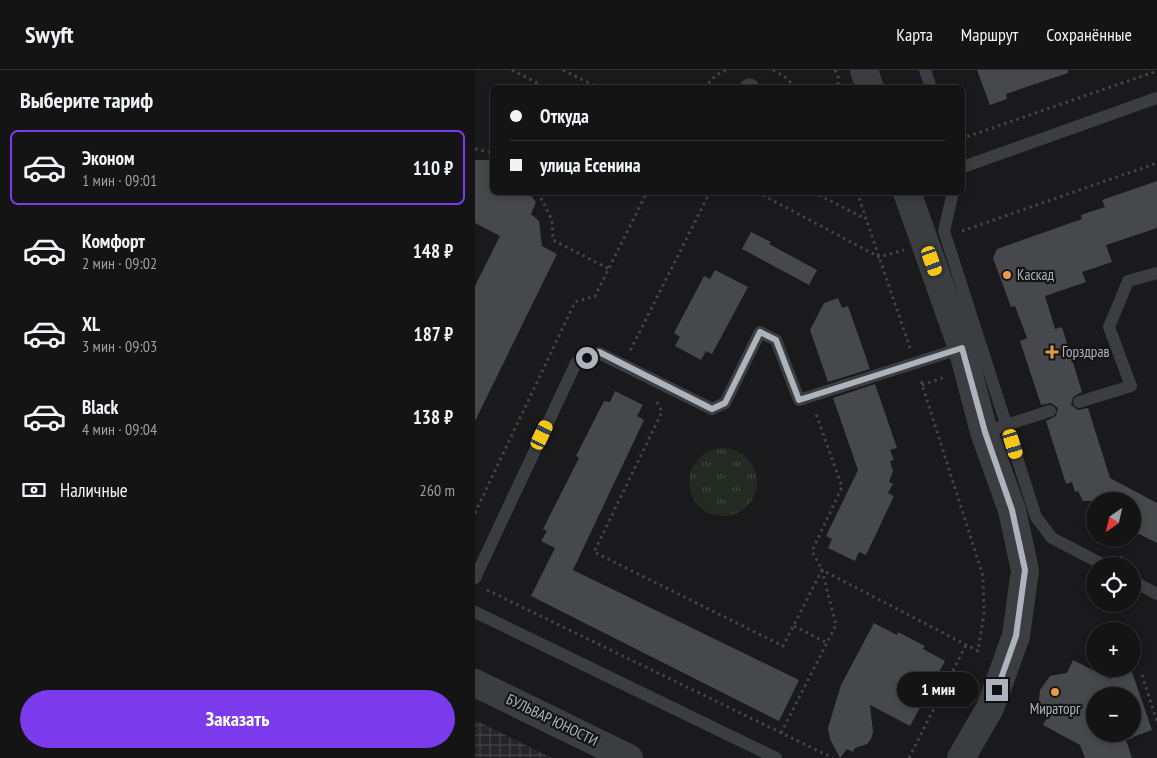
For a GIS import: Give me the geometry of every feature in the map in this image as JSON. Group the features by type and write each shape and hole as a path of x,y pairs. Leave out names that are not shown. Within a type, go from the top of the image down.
{"street":[{"path":"864,70 869,85"},
{"path":"908,195 962,348 996,429 1025,570 1016,636 990,708 961,758"},
{"name":"БУЛЬВАР ЮНОСТИ","path":"475,683 629,758"}],"lane":[{"path":"925,70 930,85"},
{"path":"965,166 1157,98"},
{"path":"952,195 944,231 996,429 1035,517 1052,538 1089,557"},
{"path":"1079,402 1131,386 1109,327 1129,280 1157,273"},
{"path":"475,578 576,363 599,352 712,409 725,403 760,332 776,340 799,400 962,348"},
{"path":"996,429 1050,411"},
{"path":"1141,585 1157,594"},
{"path":"475,612 776,758"}],"path":[{"path":"511,70 542,85"},
{"path":"563,70 593,85"},
{"path":"707,85 716,75 727,70"},
{"path":"773,70 785,76 793,85"},
{"path":"835,70 839,79 838,85"},
{"path":"965,137 1157,71"},
{"path":"475,149 490,152"},
{"path":"945,236 1157,162"},
{"path":"540,195 552,220 553,240 609,269"},
{"path":"475,513 575,302 595,296 646,195"},
{"path":"635,354 631,349 708,195"},
{"path":"763,195 879,258"},
{"path":"819,195 866,219"},
{"path":"822,570 978,651 984,614 983,576 915,363 858,195"},
{"path":"654,396 662,412 594,552 783,646 822,570"},
{"path":"781,733 836,624 822,570 812,551 842,487 811,396"},
{"path":"485,589 833,758"},
{"path":"793,626 827,643"},
{"path":"909,758 966,645"},
{"path":"1142,675 1157,722"}],"shaded area":[{"path":"475,720 552,758 475,758"}],"green space":[{"path":"723,448 736,451 747,458 754,469 757,482 754,495 747,506 736,513 723,516 710,513 699,506 692,495 689,482 692,469 699,458 710,451"}],"building":[{"path":"977,70 1068,70 1068,73 1006,94 1007,99 990,105"},
{"path":"475,160 490,160 490,195 530,195 536,202 531,214 539,221 542,246 557,254 475,421 475,286 500,236 475,223"},
{"path":"1157,181 1157,228 1106,245 1112,262 1082,272 1086,282 1045,296 1055,329 1062,327 1082,392 1073,397 1071,405 1078,410 1088,408 1110,478 1136,492 1086,492 1086,501 1083,501 1078,491 1075,492 1072,482 1066,484 1046,421 1056,416 1058,408 1051,403 1041,405 1020,341 1027,338 1015,306 1011,307 993,258 997,249 1082,219 1081,215 1105,207 1102,200"},
{"path":"751,232 817,270 809,285 742,249"},
{"path":"715,270 748,287 712,354 706,351 701,360 675,346 680,337 674,333 704,276 710,279"},
{"path":"838,298 842,308 848,306 870,369 828,382 810,330 824,303"},
{"path":"875,384 897,448 890,450 894,460 890,461 893,471 889,482 893,484 888,493 894,496 866,555 859,552 855,561 828,548 832,539 826,536 858,470 833,398"},
{"path":"615,391 643,405 637,416 644,420 573,570 799,680 779,721 531,596 555,548 541,541 547,531 543,529 579,458 576,456 604,401 610,402"},
{"path":"1141,494 1157,503 1157,543 1141,535"},
{"path":"874,623 897,635 898,632 925,646 923,649 945,661 910,726 870,705 873,732 871,739 867,744 855,748 853,752 847,749 840,758 830,739 828,728 841,685"},
{"path":"1073,660 1086,667 1086,677 1106,677 1110,679 1134,677 1137,687 1086,687 1086,742 1127,742 1132,758 1085,758 1080,745 1043,725 1048,716 1039,700 1040,690 1050,676 1067,673"},
{"path":"1141,698 1152,730 1141,734"}],"place":[{"name":"Каскад","path":"1007,275"},
{"name":"Горздрав","path":"1052,352"},
{"name":"Мираторг","path":"1055,692"}],"route":[{"path":"587,358 599,352 712,409 725,403 760,332 776,340 799,400 962,348 985,432 1012,510 1025,570 1016,636 997,690"}]}
